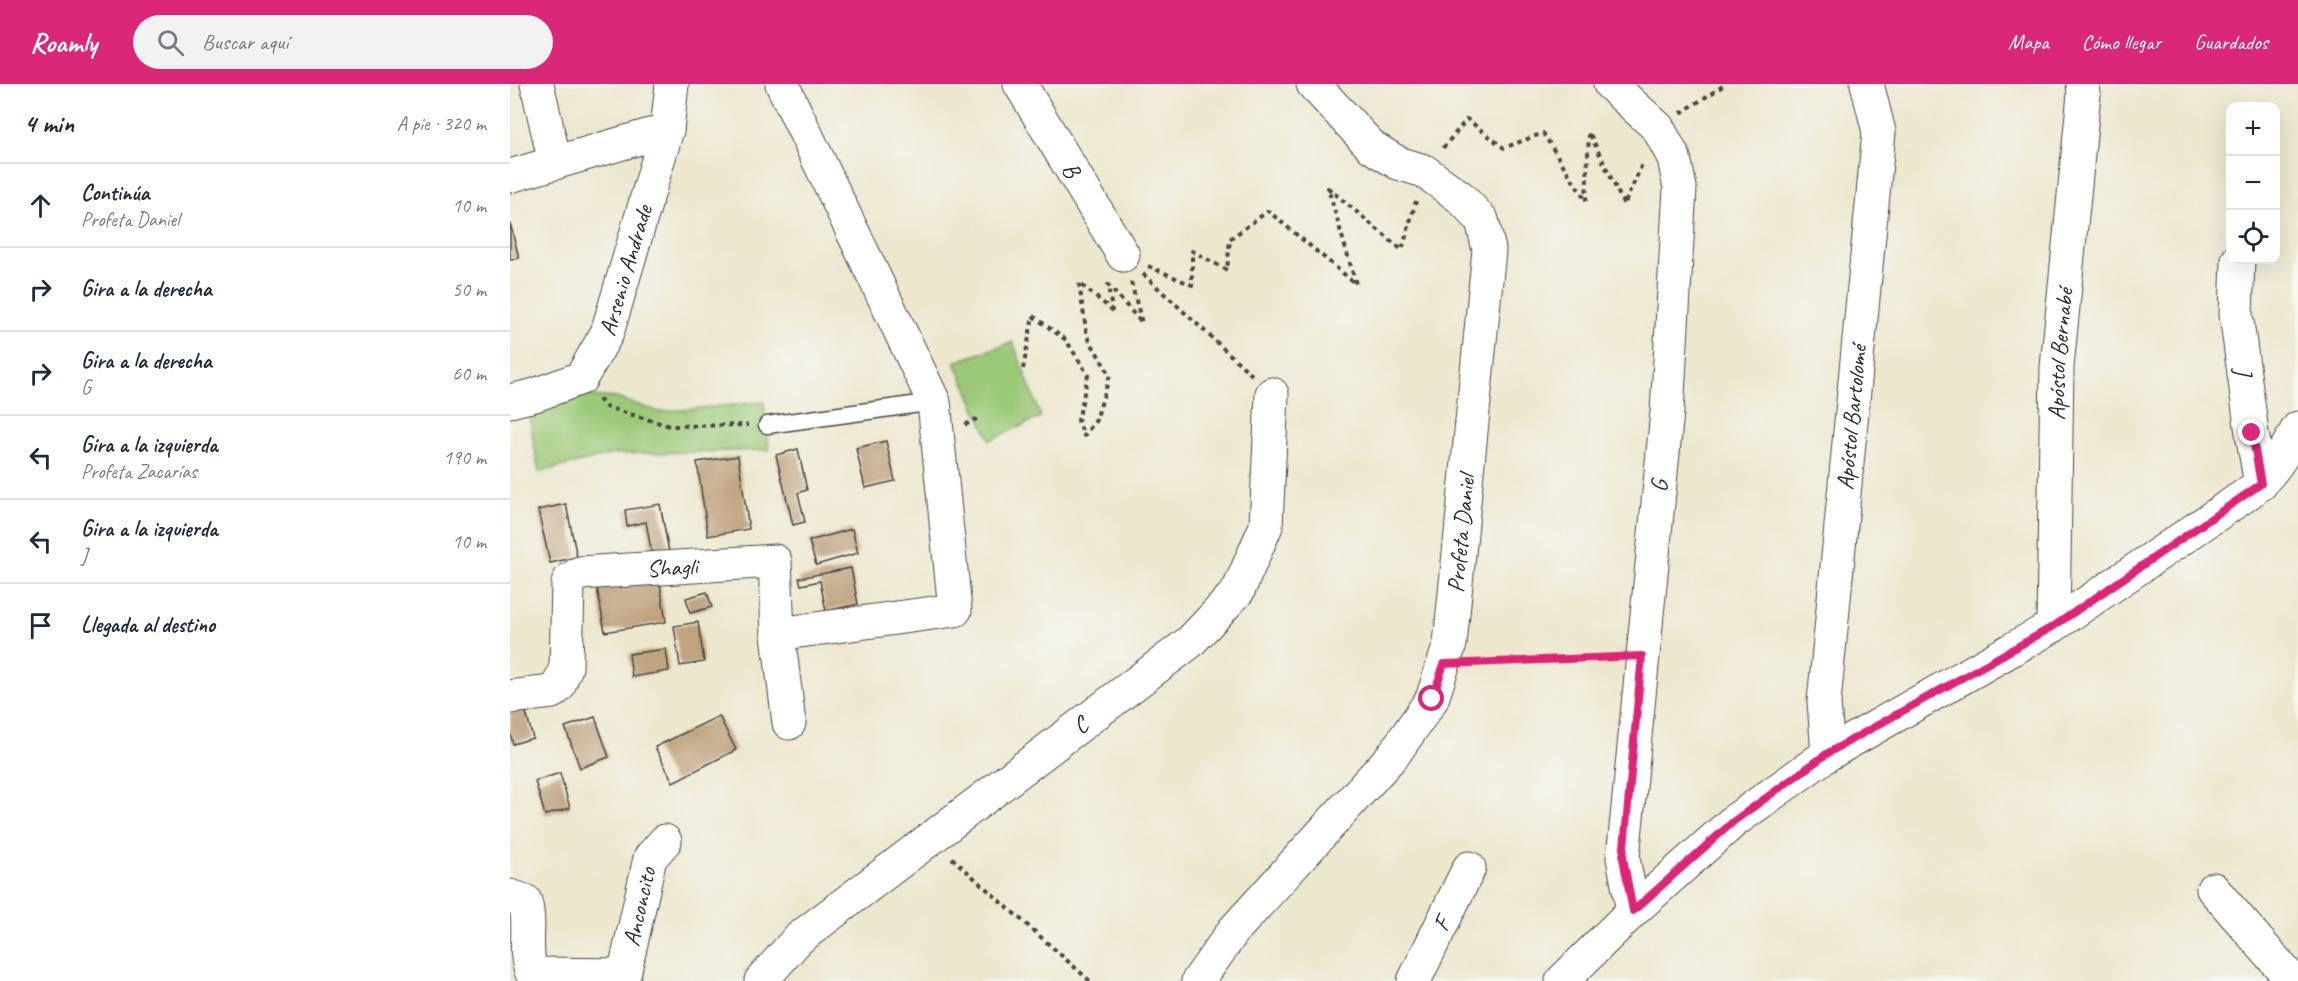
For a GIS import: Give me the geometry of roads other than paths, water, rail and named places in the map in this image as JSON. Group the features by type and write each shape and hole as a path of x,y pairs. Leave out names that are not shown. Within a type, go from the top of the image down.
{"street":[{"path":"537,84 555,163"},
{"name":"Arsenio Andrade","path":"510,401 535,395 581,378 607,333 667,130 672,84"},
{"path":"778,634 955,610 934,402 782,84"},
{"name":"B","path":"1020,84 1123,255"},
{"name":"Profeta Daniel","path":"1198,981 1234,930 1395,754 1432,699 1450,644 1489,250 1482,220 1460,197 1424,171 1398,163 1372,147 1313,84"},
{"name":"G","path":"1610,84 1658,128 1674,158 1680,188 1667,412 1623,858 1633,911"},
{"name":"Apóstol Bartolomé","path":"1828,753 1824,702 1879,132 1867,84"},
{"name":"Apóstol Bernabé","path":"2054,626 2058,367 2084,94 2083,84"},
{"path":"510,176 667,130"},
{"name":"J","path":"2238,264 2236,314 2261,484"},
{"name":"C","path":"761,981 798,939 1190,642 1238,591 1266,526 1272,394"},
{"path":"1562,981 1633,911 1734,821 1828,753 2054,626 2261,484 2281,460 2298,428"},
{"name":"Shagli","path":"510,697 552,692 562,679 566,667 568,584 570,579 580,573 775,561 778,634 789,723"},
{"name":"Anconcito","path":"510,896 525,901 528,911 528,962 531,971 538,974 624,975 650,858 665,842"},
{"name":"F","path":"1414,981 1469,868"},
{"path":"2213,889 2293,981"}],"lane":[{"path":"766,424 934,402"}]}
